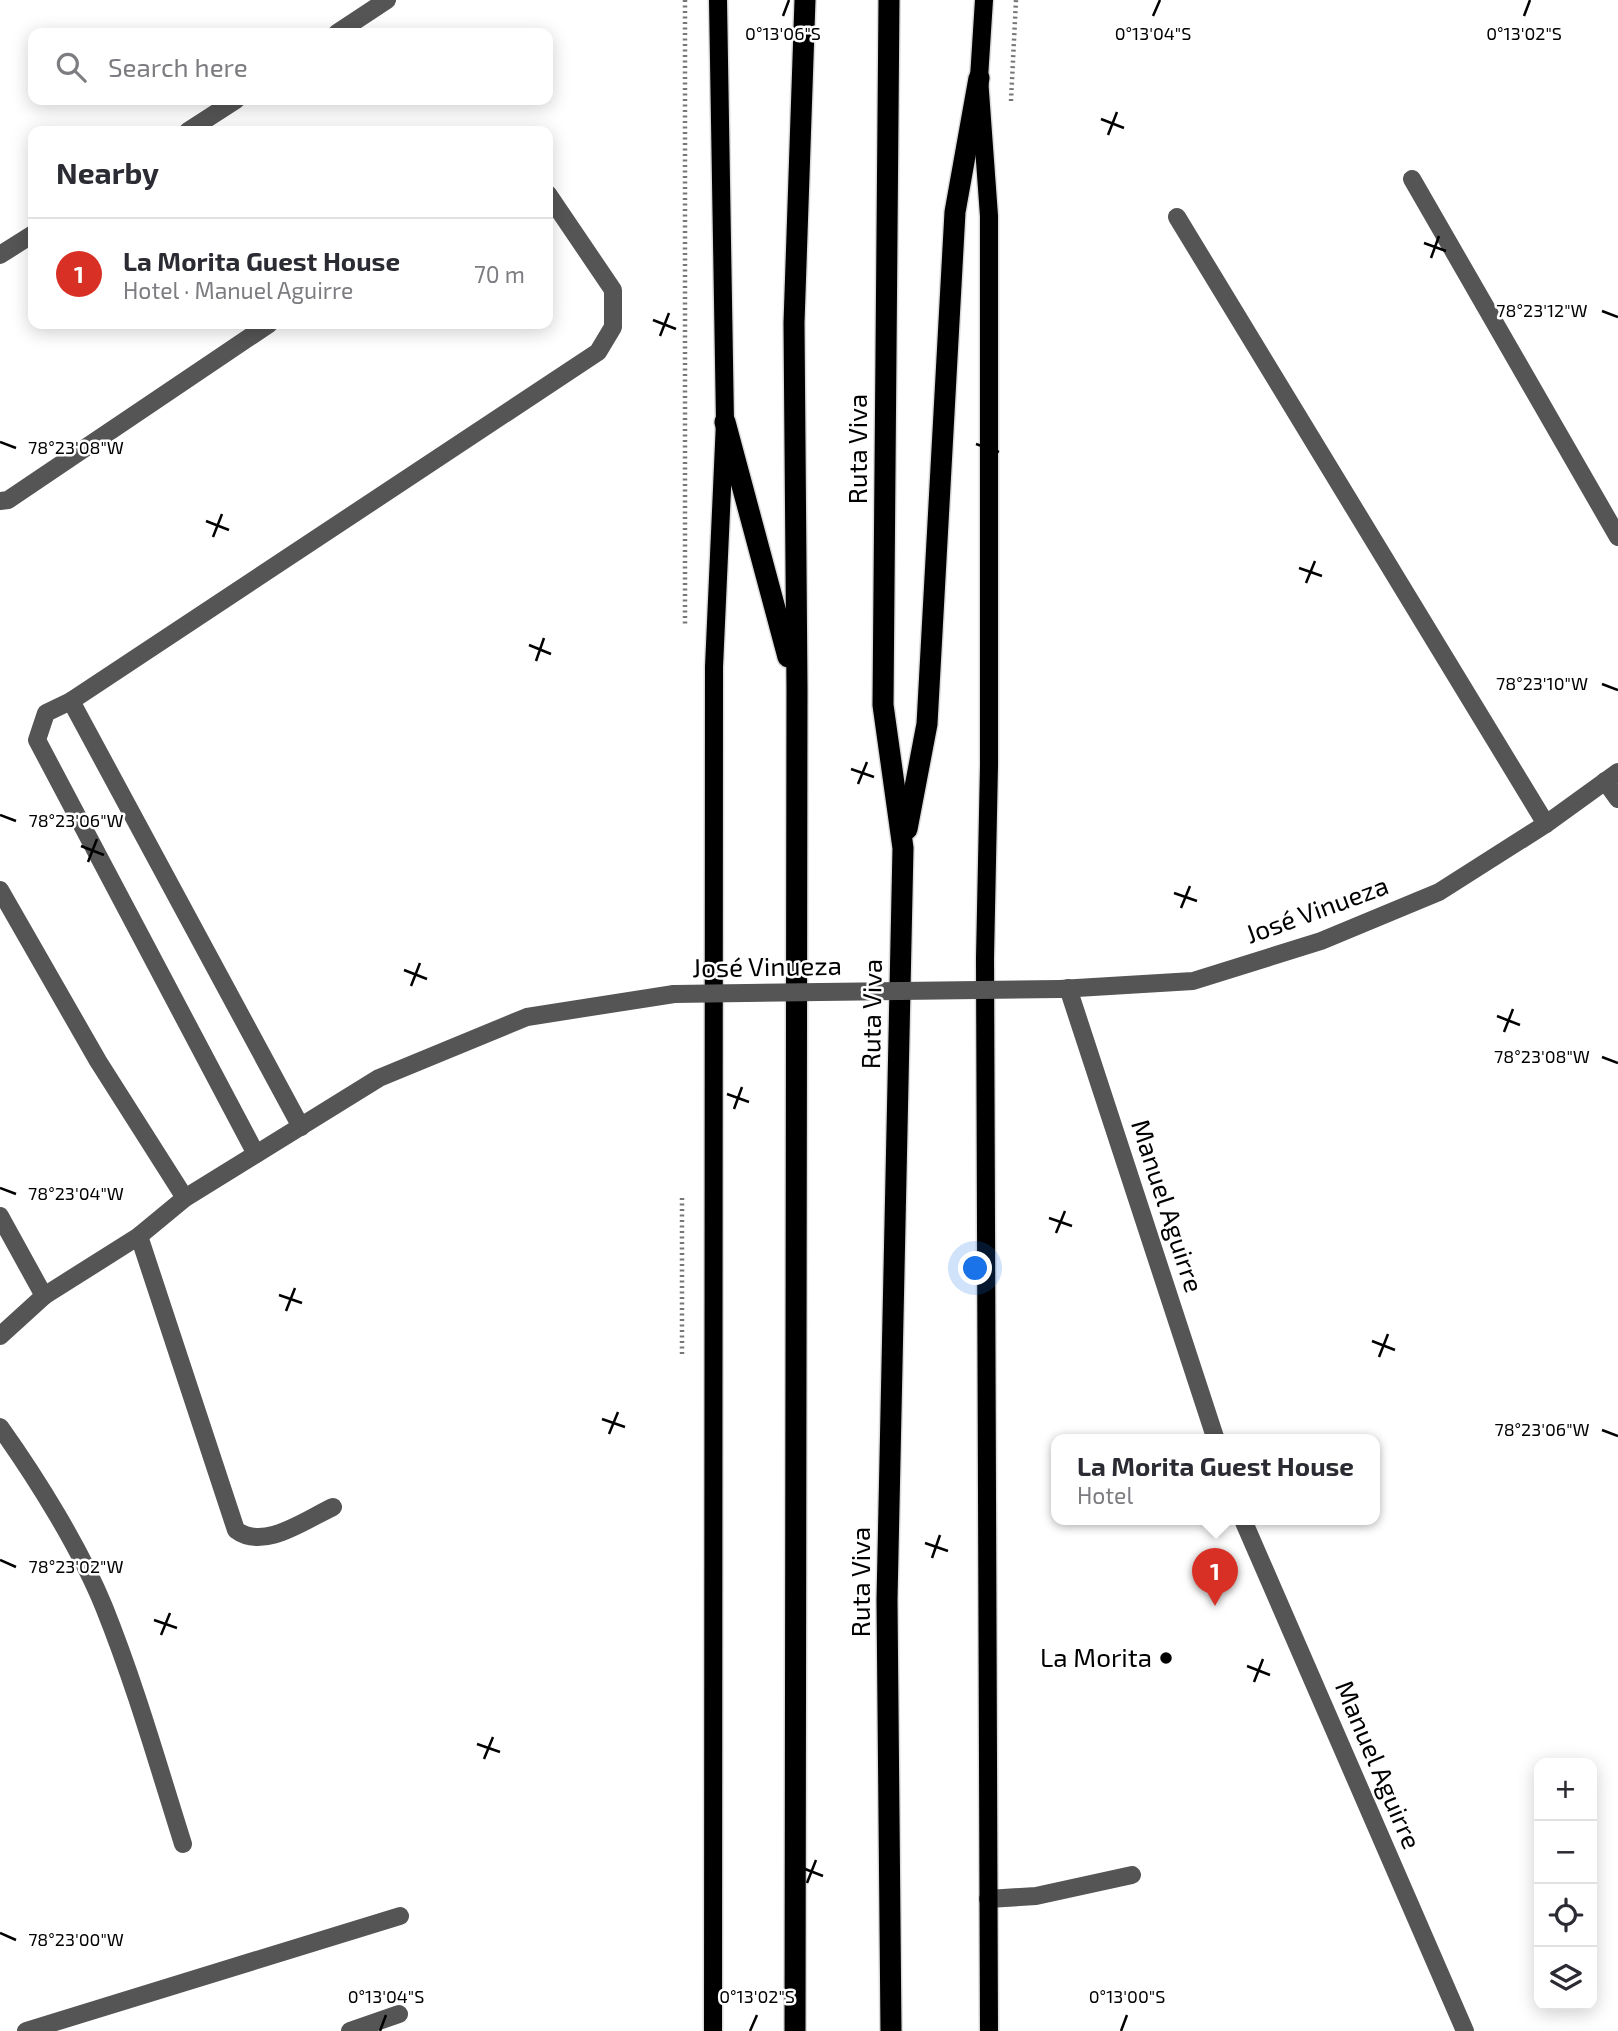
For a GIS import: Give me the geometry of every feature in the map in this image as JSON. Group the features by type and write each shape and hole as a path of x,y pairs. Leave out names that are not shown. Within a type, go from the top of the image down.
{"highway":[{"path":"795,2031 797,688 793,323 805,0"},
{"name":"Ruta Viva","path":"889,0 883,705 903,848 887,1600 891,2031"},
{"path":"903,848 927,724 956,212 979,78"},
{"path":"725,422 797,688"}],"main road":[{"path":"713,2031 714,667 725,422 718,0"},
{"path":"984,0 979,78 989,216 989,765 985,958 989,2031"}],"street":[{"path":"345,28 387,0"},
{"path":"196,126 228,105"},
{"path":"1412,179 1618,537"},
{"path":"256,1154 37,740 46,713 71,701 598,352 613,327 614,290 553,201"},
{"path":"1177,217 1546,824"},
{"path":"0,256 28,237"},
{"path":"0,501 8,500 262,329"},
{"path":"71,701 301,1127"},
{"path":"1612,777 1618,799"},
{"name":"José Vinueza","path":"0,1336 44,1296 139,1236 185,1198 379,1078 527,1017 674,994 1064,989 1193,981 1321,941 1439,892 1546,824 1612,777"},
{"path":"0,890 98,1060 185,1198"},
{"name":"Manuel Aguirre","path":"1064,989 1214,1434"},
{"path":"0,1216 44,1296"},
{"path":"139,1236 236,1530 247,1538 263,1539 333,1507"},
{"path":"0,1427 34,1480 103,1605 130,1676 183,1844"},
{"name":"Manuel Aguirre","path":"1245,1525 1465,2031"},
{"path":"988,1899 1036,1896 1132,1875"},
{"path":"26,2031 400,1916"},
{"path":"350,2031 399,2014"}],"place":[{"name":"La Morita Guest House","path":"1215,1606"},
{"name":"La Morita","path":"1166,1658"}]}
